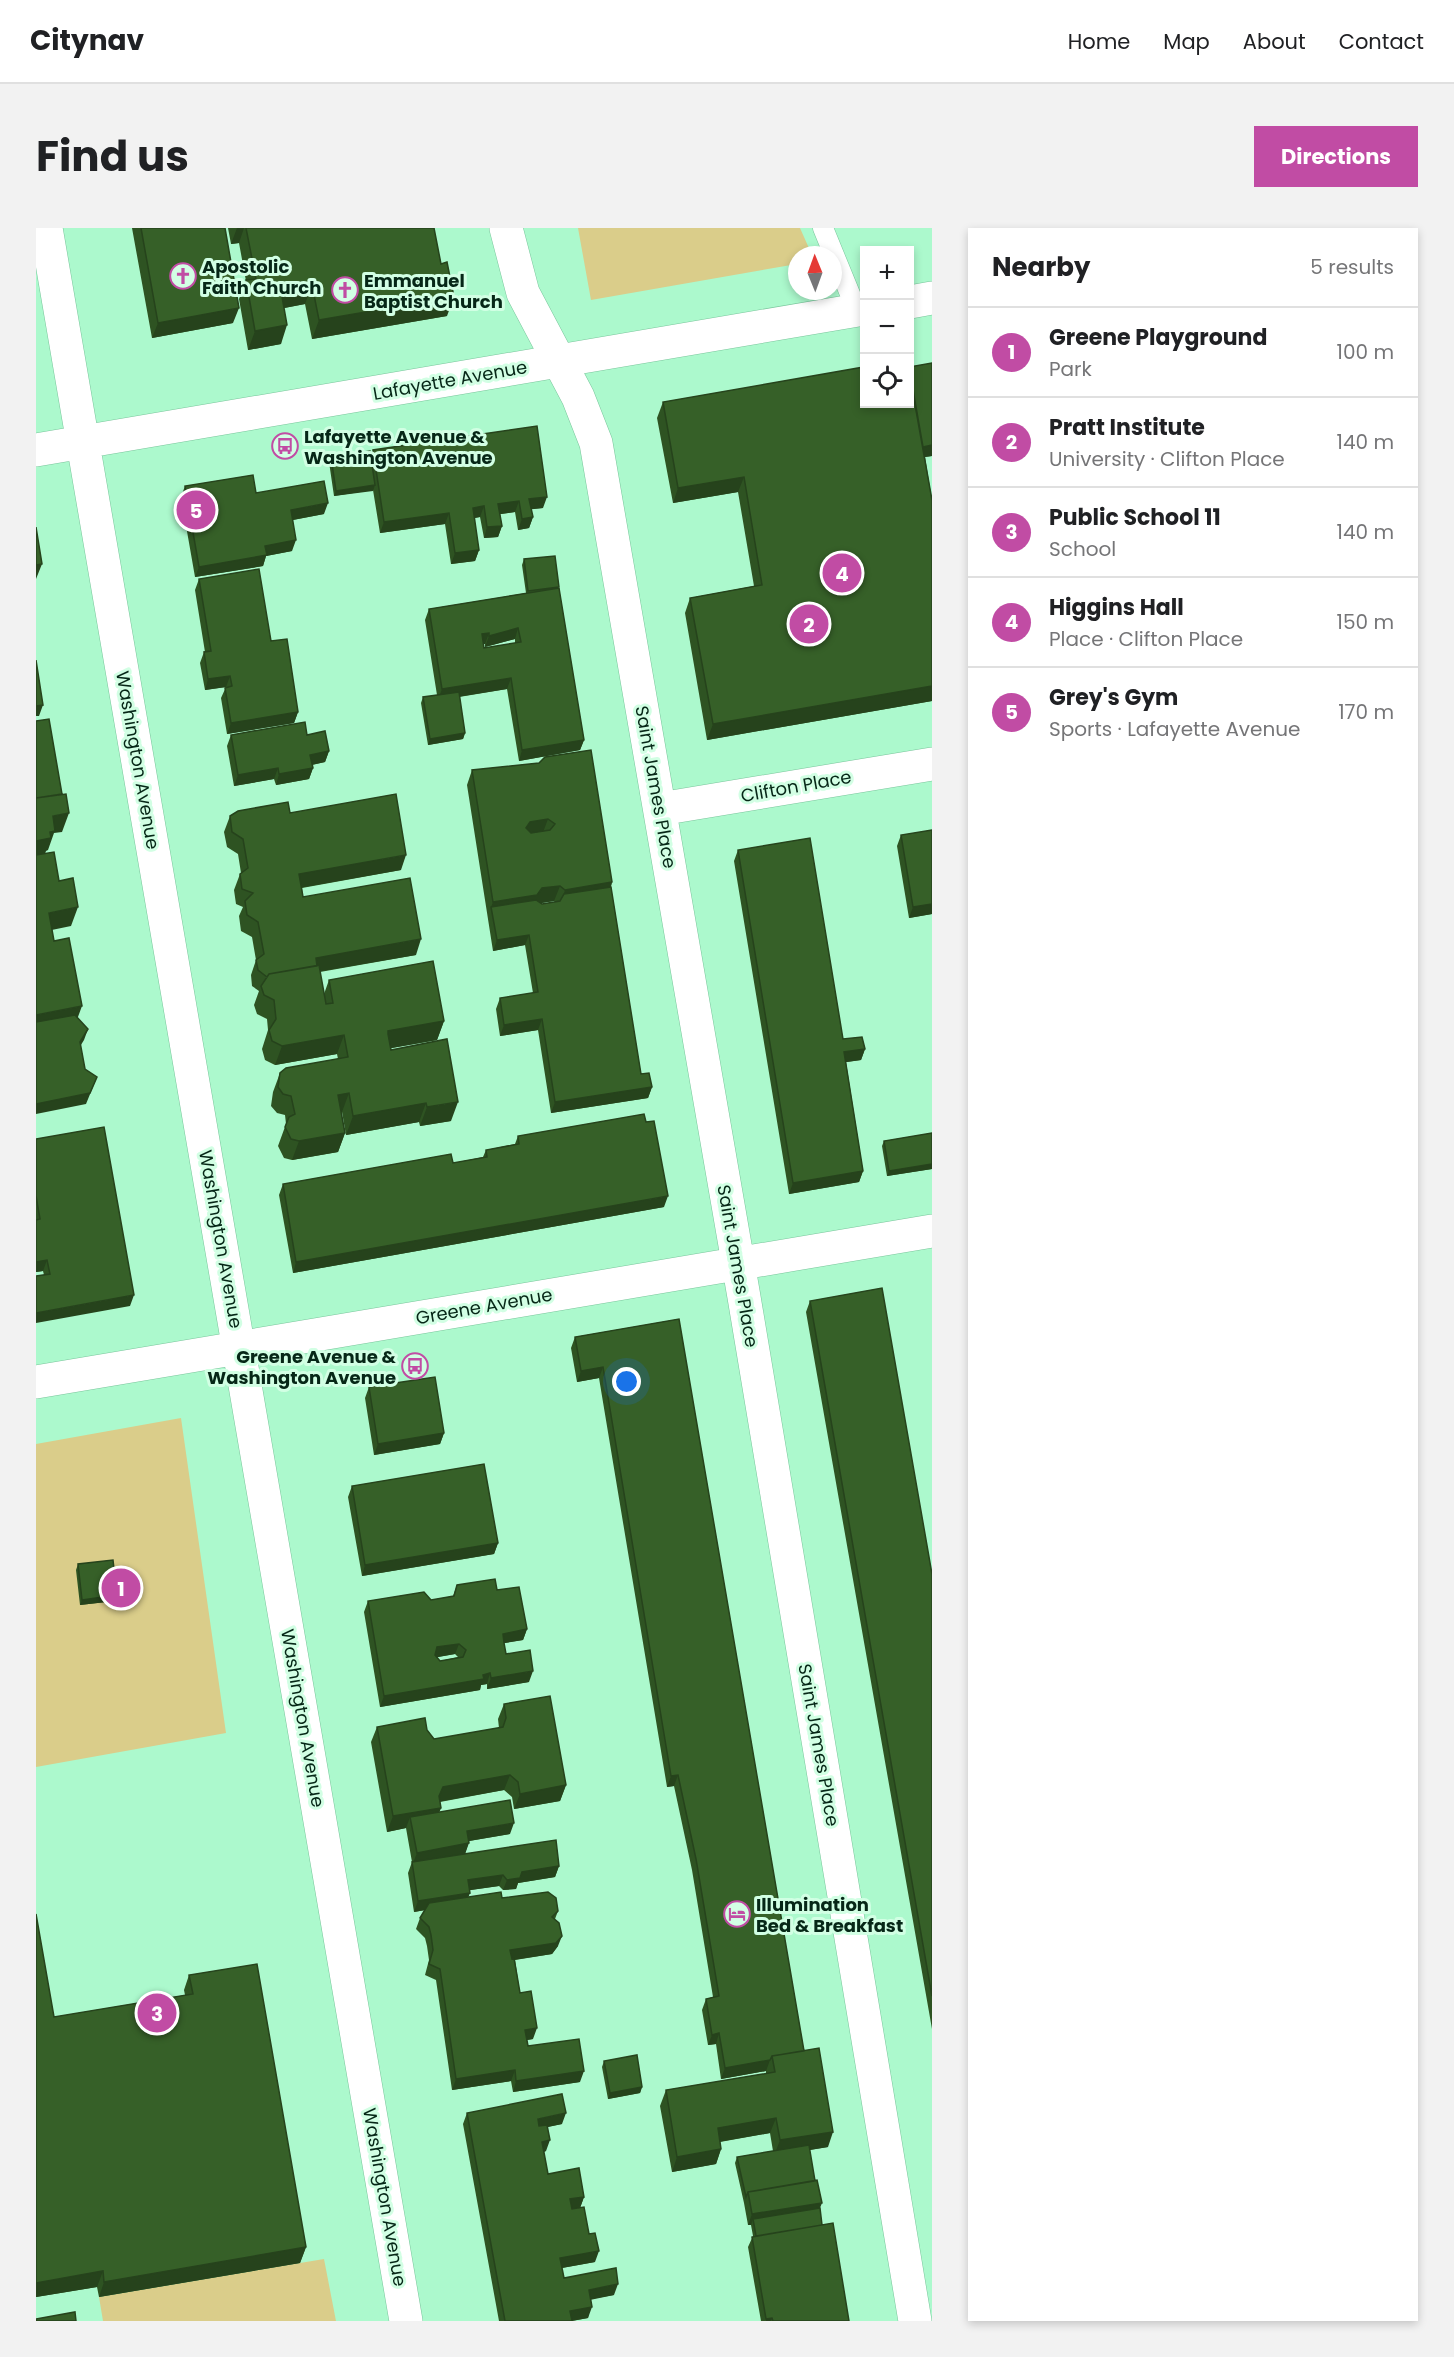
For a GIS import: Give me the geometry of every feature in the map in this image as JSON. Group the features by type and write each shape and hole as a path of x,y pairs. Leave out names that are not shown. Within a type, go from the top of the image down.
{"street":[{"name":"Washington Avenue","path":"46,228 406,2321"},
{"name":"Saint James Place","path":"506,228 523,293 578,397 596,443 660,809 915,2321"},
{"path":"914,301 932,298"},
{"name":"Lafayette Avenue","path":"36,450 860,310"},
{"name":"Clifton Place","path":"660,809 932,764"},
{"name":"Greene Avenue","path":"36,1382 932,1231"}],"lane":[{"path":"823,228 860,308"}],"shaded area":[{"path":"578,228 800,228 808,246 788,246 788,266 591,300"},
{"path":"181,1418 226,1733 36,1767 36,1444"},
{"path":"324,2259 336,2321 103,2321 99,2297"}],"building":[{"name":"Apostolic Faith Church","path":"141,228 225,228 239,308 158,323"},
{"name":"Emmanuel Baptist Church","path":"246,228 434,228 441,264 447,262 454,297 319,320 312,285 281,291 287,325 255,331 246,280 256,279"},
{"path":"932,363 932,445 923,447 914,396 914,366"},
{"path":"860,368 860,408 914,408 914,399 932,500 932,686 713,724 690,598 762,585 744,477 678,488 663,402"},
{"path":"537,426 547,497 529,499 533,517 522,519 519,501 498,504 502,526 487,527 484,506 473,508 479,550 455,553 449,513 384,522 373,450"},
{"path":"370,451 375,485 336,491 331,457"},
{"path":"253,475 256,493 324,481 328,503 291,510 296,540 265,546 267,555 199,567 185,486"},
{"path":"36,527 42,564 36,565"},
{"path":"555,556 559,587 528,591 524,559"},
{"path":"259,569 271,641 287,639 298,712 231,723 225,688 232,686 230,676 208,679 204,652 211,651 199,579"},
{"path":"559,588 584,740 522,750 511,678 442,689 429,609","holes":["518,628 521,642 484,648 482,634 489,633 489,636"]},
{"path":"36,660 43,705 36,706"},
{"path":"459,692 465,733 430,739 423,697"},
{"path":"49,719 62,794 36,798 36,721"},
{"path":"305,722 307,735 325,731 329,751 310,755 313,768 279,774 278,768 238,775 231,735"},
{"path":"591,750 612,882 565,890 560,886 542,888 537,895 493,902 472,770 539,763 545,757","holes":["548,819 555,824 550,830 531,833 526,828 530,822"]},
{"path":"66,794 69,813 53,816 55,831 50,832 51,838 36,841 36,798"},
{"path":"396,794 406,855 299,874 303,897 410,878 421,939 316,958 317,966 269,974 267,977 258,970 256,960 264,954 258,922 247,915 245,901 253,893 242,889 240,874 248,868 243,839 232,832 230,816 238,811 288,802 290,813"},
{"path":"932,830 932,904 913,907 901,835"},
{"path":"810,838 843,1039 862,1037 865,1049 844,1052 863,1171 793,1183 738,850"},
{"path":"54,852 59,881 73,878 78,907 49,913 54,941 69,938 82,1006 36,1015 36,855"},
{"path":"611,887 641,1074 649,1073 652,1087 555,1102 542,1019 504,1025 500,998 538,992 529,935 497,940 491,907 536,900 542,904 560,901 564,894"},
{"path":"433,961 444,1021 388,1031 388,1034 391,1050 447,1039 458,1102 427,1107 426,1103 353,1116 349,1093 338,1095 345,1133 299,1141 291,1139 285,1127 289,1117 295,1114 291,1096 283,1094 278,1087 280,1073 286,1068 348,1057 344,1035 282,1046 272,1041 269,1030 276,1019 274,1000 264,995 261,986 269,974 319,965 326,1004 333,1003 329,980"},
{"path":"75,1015 88,1029 80,1042 85,1069 97,1077 90,1093 36,1104 36,1022"},
{"path":"644,1114 646,1122 654,1121 668,1196 296,1262 283,1184 451,1154 453,1163 487,1157 486,1150 519,1144 518,1136"},
{"path":"104,1127 134,1295 36,1313 36,1276 50,1274 47,1260 36,1262 36,1220 40,1219 36,1196 36,1139"},
{"path":"932,1133 932,1164 889,1171 884,1141"},
{"path":"882,1288 932,1574 932,1996 810,1301"},
{"path":"679,1319 804,2051 772,2056 770,2060 725,2068 719,2033 712,2035 706,1999 719,1996 696,1859 678,1775 671,1776 603,1367 581,1371 575,1337"},
{"path":"435,1377 444,1433 378,1444 369,1387"},
{"path":"484,1464 498,1543 365,1565 352,1486"},
{"path":"113,1560 117,1595 82,1600 78,1564"},
{"path":"495,1579 497,1590 519,1587 527,1629 503,1634 504,1643 506,1654 530,1650 533,1671 491,1678 490,1673 483,1675 484,1679 384,1696 368,1601 424,1592 431,1600 454,1596 457,1585","holes":["459,1644 466,1650 463,1657 440,1661 435,1655 437,1647"]},
{"path":"550,1696 566,1785 520,1794 518,1782 510,1775 443,1787 439,1796 441,1808 393,1816 377,1727 425,1718 427,1730 434,1739 503,1727 506,1718 504,1704"},
{"path":"510,1800 514,1823 467,1831 469,1843 417,1853 410,1817"},
{"path":"556,1840 559,1866 522,1872 520,1878 507,1880 503,1875 468,1880 470,1893 418,1901 412,1862"},
{"path":"501,1892 502,1898 548,1892 556,1898 558,1911 552,1917 559,1923 562,1936 556,1943 510,1950 512,1959 514,1958 520,1993 531,1991 537,2028 525,2030 528,2046 579,2039 584,2071 516,2081 515,2070 456,2079 440,1969 429,1964 433,1950 431,1935 429,1927 420,1918 429,1903"},
{"path":"36,1914 54,2017 193,1994 189,1975 257,1964 306,2247 104,2282 103,2271 36,2283"},
{"path":"819,2048 833,2132 780,2140 776,2118 718,2128 721,2149 677,2157 666,2090 775,2072 772,2056"},
{"path":"637,2055 642,2087 610,2093 604,2061"},
{"path":"562,2094 566,2113 538,2119 539,2126 547,2125 550,2140 542,2142 548,2174 579,2168 584,2197 570,2199 572,2209 584,2207 589,2234 595,2233 599,2251 560,2258 564,2278 616,2268 618,2284 589,2290 592,2307 570,2311 572,2321 505,2321 467,2113"},
{"path":"809,2145 815,2181 748,2192 746,2197 737,2157"},
{"path":"817,2180 822,2203 752,2214 748,2192"},
{"path":"820,2208 822,2225 756,2236 753,2219"},
{"path":"833,2223 849,2321 773,2321 772,2318 766,2319 752,2237"},
{"path":"75,2312 76,2321 36,2321 36,2319"}],"place":[{"name":"Apostolic Faith Church","path":"183,276"},
{"name":"Emmanuel Baptist Church","path":"345,290"},
{"name":"Lafayette Avenue & Washington Avenue","path":"285,446"},
{"name":"Grey's Gym","path":"196,510"},
{"name":"Higgins Hall","path":"842,573"},
{"name":"Pratt Institute","path":"809,624"},
{"name":"Greene Avenue & Washington Avenue","path":"415,1366"},
{"name":"Greene Playground","path":"121,1588"},
{"name":"Illumination Bed & Breakfast","path":"737,1914"},
{"name":"Public School 11","path":"157,2013"}]}
